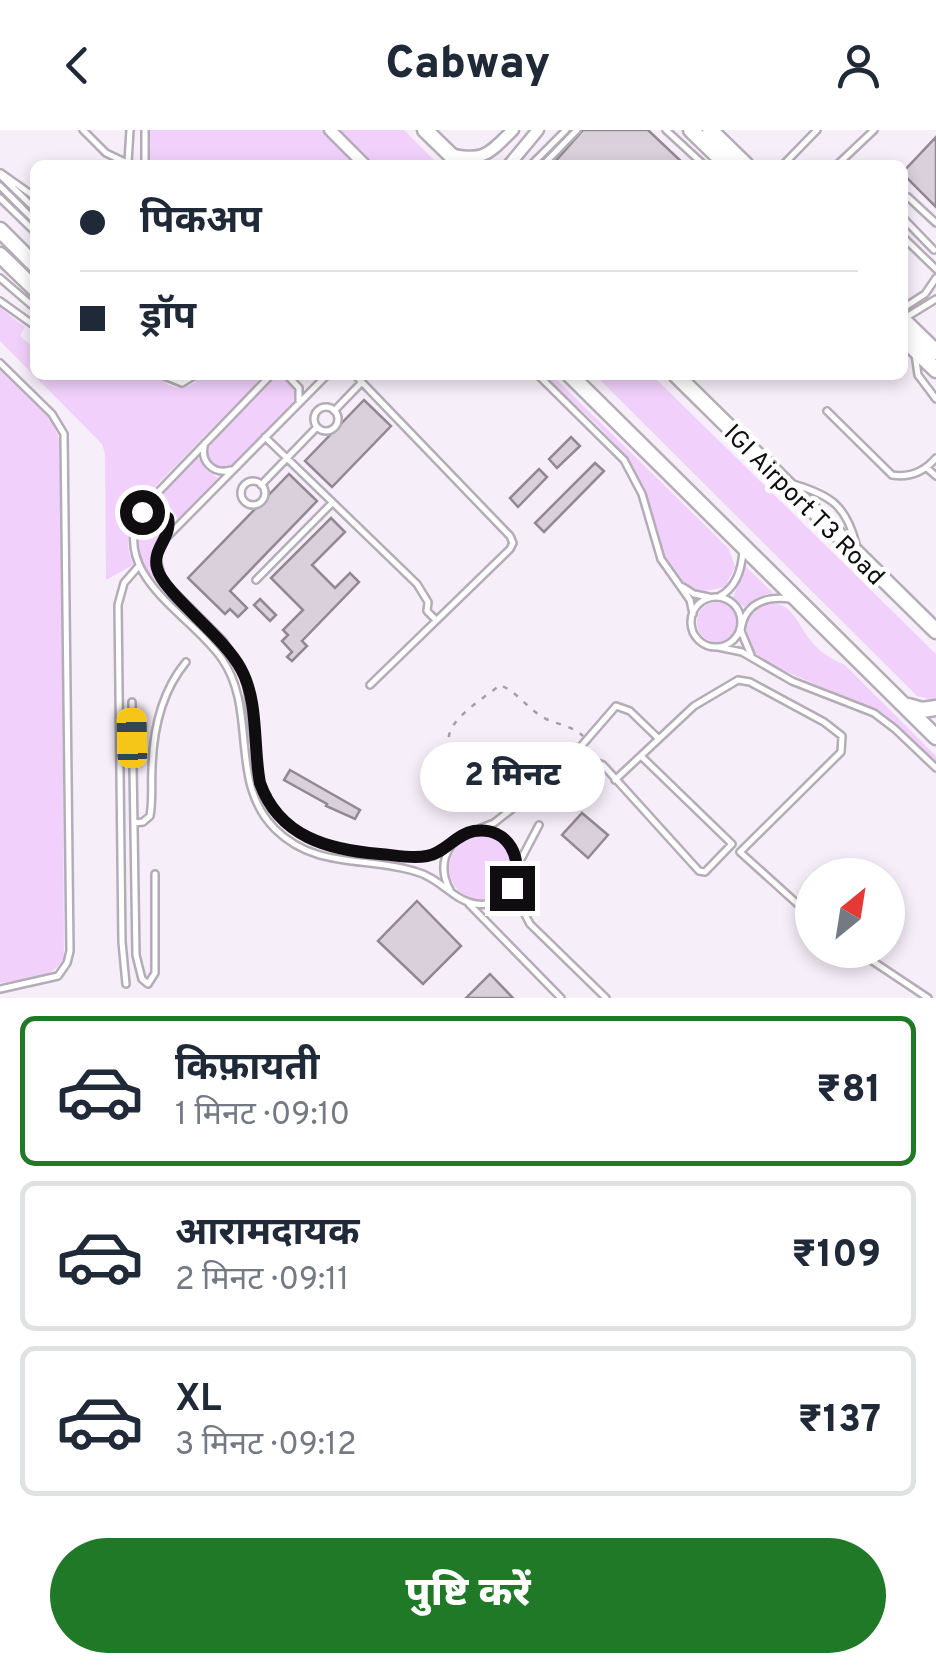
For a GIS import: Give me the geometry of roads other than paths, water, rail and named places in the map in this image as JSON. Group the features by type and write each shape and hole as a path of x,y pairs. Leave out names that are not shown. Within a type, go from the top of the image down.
{"main road":[{"path":"426,130 456,160"},
{"path":"691,130 720,160"},
{"path":"710,130 741,160"},
{"path":"0,230 30,261"},
{"path":"0,255 30,283"},
{"path":"908,324 929,346 936,370"},
{"path":"575,380 936,738"},
{"name":"IGI Airport T3 Road","path":"681,380 936,632"},
{"path":"898,700 922,710 936,708"}],"street":[{"path":"330,130 360,160"},
{"path":"449,154 482,157 513,130"},
{"path":"514,160 538,130"}],"lane":[{"path":"83,130 106,153 121,160"},
{"path":"130,130 130,160"},
{"path":"145,130 145,160"},
{"path":"537,160 566,130"},
{"path":"548,160 577,130"},
{"path":"666,130 699,160"},
{"path":"789,160 816,130"},
{"path":"842,160 874,130"},
{"path":"0,173 30,192"},
{"path":"0,173 30,204"},
{"path":"0,186 30,216"},
{"path":"908,197 936,223"},
{"path":"0,198 30,227"},
{"path":"908,223 934,250"},
{"path":"908,242 936,270"},
{"path":"0,278 30,304"},
{"path":"908,305 924,294 936,278"},
{"path":"908,316 936,298"},
{"path":"0,301 30,322"},
{"path":"929,346 918,376 936,399"},
{"path":"0,362 52,414 64,434 70,932 69,958 58,976 0,989"},
{"path":"267,380 150,497 136,518 133,545 138,567 154,589 212,646 230,672 238,695 251,792 276,830 314,855 428,875 468,902 561,998"},
{"path":"292,380 300,388 296,406"},
{"path":"165,539 322,380"},
{"path":"543,380 624,460 642,494 661,559 672,580 690,600 693,614"},
{"path":"334,411 362,382 512,540 510,550 370,685"},
{"path":"325,407 334,411 338,420 334,427 324,430 317,426 314,420 318,410 325,407"},
{"path":"827,410 892,475 910,476 927,468 936,458"},
{"path":"261,485 317,426"},
{"path":"266,436 417,584 428,602 427,610 436,620"},
{"path":"206,441 203,450 208,464 217,471 234,469"},
{"path":"927,468 936,476"},
{"path":"252,481 261,485 261,501 244,501 241,494 245,484 252,481"},
{"path":"256,580 332,503"},
{"path":"136,518 146,508 164,512 170,524 156,557 163,581 223,641 246,678 260,783 284,822 309,839 350,852 423,857 494,823 517,805"},
{"path":"738,542 743,554 739,575 728,592 701,602 691,622 696,637 710,646 735,649 792,681 874,713 936,768"},
{"path":"126,984 120,845 118,605 124,582 138,567"},
{"path":"672,580 694,594 723,598 737,608 744,644 756,661"},
{"path":"718,647 731,642 752,606 766,598 789,599 802,605"},
{"path":"134,824 150,816 152,760 162,704 169,684 186,662"},
{"path":"614,780 698,702 734,681 743,680 838,732 843,742 841,752 740,852"},
{"path":"132,702 136,956 142,979 148,984 155,972 155,874"},
{"path":"659,739 630,711 616,706 586,738 578,755 600,763 699,871 706,872 732,844"},
{"path":"641,756 795,902"},
{"path":"518,864 539,826"},
{"path":"476,830 500,836 509,843 518,864 520,904 530,924 606,998"},
{"path":"450,890 443,863 455,840"},
{"path":"120,845 135,845"},
{"path":"468,902 493,904 504,898 518,876"},
{"path":"883,968 928,998"}]}
